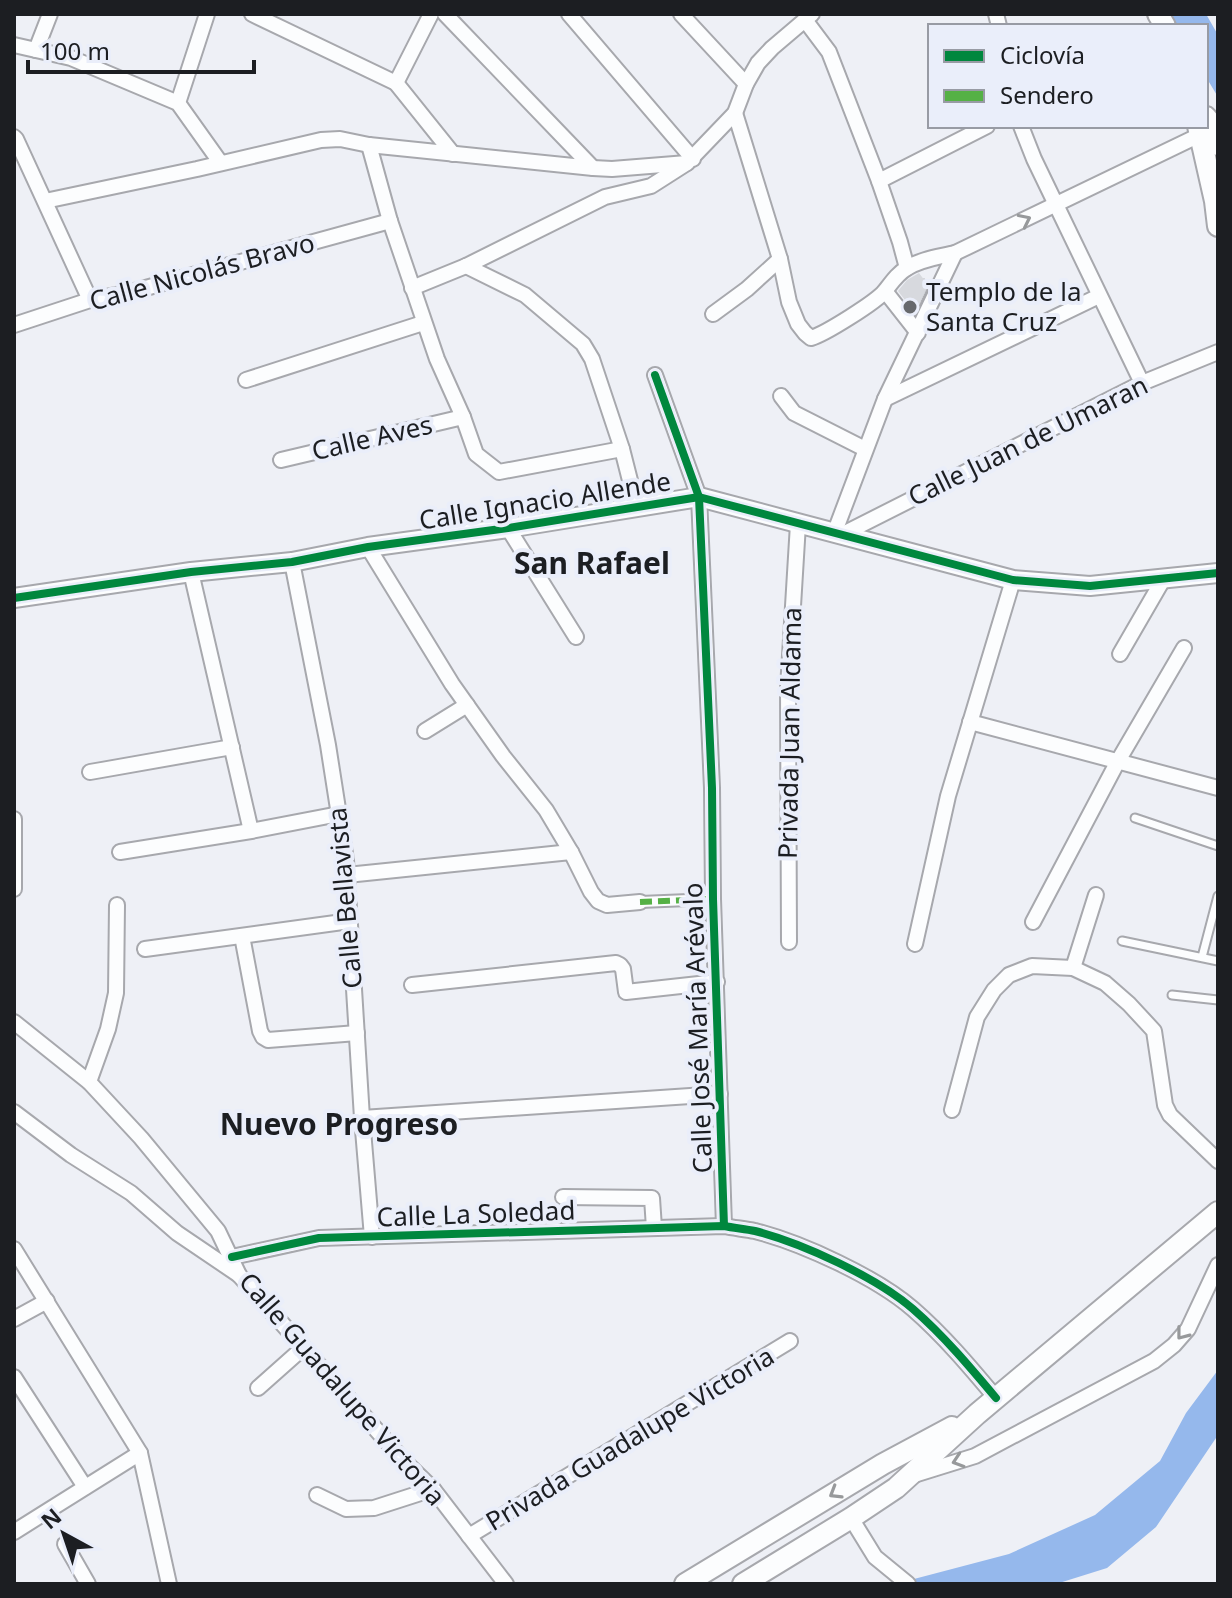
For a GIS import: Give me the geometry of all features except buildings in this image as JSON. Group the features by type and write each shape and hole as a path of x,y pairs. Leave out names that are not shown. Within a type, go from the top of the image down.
{"main road":[{"path":"1209,129 1218,226"},
{"path":"743,1584 851,1518 903,1482 977,1414 1218,1212"},
{"path":"685,1584 883,1464 977,1414"},
{"path":"883,1464 895,1479 903,1482"}],"street":[{"path":"36,50 50,14"},
{"path":"178,103 207,14"},
{"path":"252,14 396,83 453,154"},
{"path":"396,83 431,14"},
{"path":"445,14 593,168"},
{"path":"569,14 690,161"},
{"path":"681,14 746,84"},
{"path":"412,288 466,266 605,197 651,186 690,161 735,113 758,63 808,17 829,52 879,181 907,268"},
{"path":"14,45 71,58 178,103 220,162"},
{"path":"735,113 780,259 789,302 798,324 811,338 821,335 885,291 890,281 907,268 955,253 1209,129"},
{"path":"879,181 983,128"},
{"path":"1022,128 1142,383"},
{"path":"14,137 90,300"},
{"path":"45,201 321,140 340,139 369,145 593,168 690,161"},
{"path":"369,145 423,323 476,454 499,472 622,449"},
{"path":"605,197 612,169"},
{"name":"Calle Nicolás Bravo","path":"14,325 90,300 131,292 390,221"},
{"path":"838,534 865,449 885,399 955,253"},
{"path":"713,314 780,259"},
{"path":"466,266 525,295 583,344 592,359 622,449 637,508"},
{"path":"885,291 918,333"},
{"path":"885,399 1099,296"},
{"path":"246,380 423,323"},
{"name":"Calle Juan de Umaran","path":"838,534 1142,383 1218,352"},
{"name":"Calle José María Arévalo","path":"655,375 699,497 712,788 724,1226"},
{"path":"781,396 794,413 865,449"},
{"name":"Calle Aves","path":"281,460 463,417"},
{"name":"Calle Ignacio Allende","path":"14,598 191,572 292,562 368,547 699,497 1013,580 1090,586 1218,573"},
{"name":"Privada Juan Aldama","path":"789,942 788,688 798,524"},
{"path":"508,528 576,637"},
{"path":"368,547 467,705 546,810 598,901 607,905 713,899"},
{"name":"Calle Bellavista","path":"292,562 328,745 347,875 372,1237"},
{"path":"191,572 251,831"},
{"path":"1120,654 1164,578"},
{"path":"915,944 948,796 1013,580"},
{"path":"1033,922 1118,761 1184,648"},
{"path":"425,731 467,705"},
{"path":"970,722 1218,788"},
{"path":"90,772 232,747"},
{"path":"120,852 339,814"},
{"path":"14,819 14,889"},
{"path":"347,875 571,852"},
{"path":"1073,968 1096,895"},
{"path":"89,1082 108,1029 116,993 117,905"},
{"path":"145,949 350,921"},
{"path":"242,936 263,1037 268,1040 357,1033"},
{"path":"412,985 616,963 623,969 626,992 717,982"},
{"path":"952,1110 977,1017 994,990 1009,975 1032,966 1073,968 1105,983 1154,1031 1165,1105 1170,1115 1218,1161"},
{"name":"Calle Guadalupe Victoria","path":"14,1022 89,1082 141,1138 218,1231 239,1275 404,1461 433,1489 506,1584"},
{"path":"362,1118 720,1094"},
{"path":"14,1112 71,1155 131,1193 177,1233 239,1275"},
{"path":"563,1197 652,1198 654,1228"},
{"path":"724,1226 792,1243 870,1279 911,1307 949,1344 996,1398"},
{"name":"Calle La Soledad","path":"232,1257 319,1238 724,1226"},
{"path":"14,1249 140,1453 169,1584"},
{"path":"903,1482 975,1456 1154,1361 1188,1329 1218,1265"},
{"path":"14,1319 47,1301"},
{"name":"Privada Guadalupe Victoria","path":"469,1536 790,1341"},
{"path":"258,1388 303,1348"},
{"path":"14,1377 85,1487"},
{"path":"14,1532 140,1453"},
{"path":"317,1495 346,1509 374,1508 433,1489"},
{"path":"851,1518 875,1557 908,1584"},
{"path":"65,1544 88,1584"}],"lane":[{"path":"1135,818 1218,846"},
{"path":"1202,957 1218,896"},
{"path":"1122,941 1218,961"},
{"path":"1172,995 1218,1000"}],"water":[{"path":"1170,14 1206,14 1218,35 1218,97 1208,80 1208,24 1176,24"},
{"path":"1218,1370 1218,1435 1156,1527 1107,1568 1056,1584 895,1584 1009,1554 1095,1515 1160,1461 1186,1413"}],"marked path":[{"path":"640,902 713,899"}],"cycle path":[{"path":"655,375 699,497 712,788 724,1226"},
{"path":"14,598 191,572 292,562 368,547 699,497 1013,580 1090,586 1218,573"},
{"path":"232,1257 319,1238 724,1226 751,1230 816,1253 859,1273 898,1297 946,1341 996,1398"}],"place":[{"name":"Templo de la Santa Cruz","path":"910,307"}],"district":[{"name":"San Rafael","path":"592,564"},
{"name":"Nuevo Progreso","path":"339,1125"}]}
